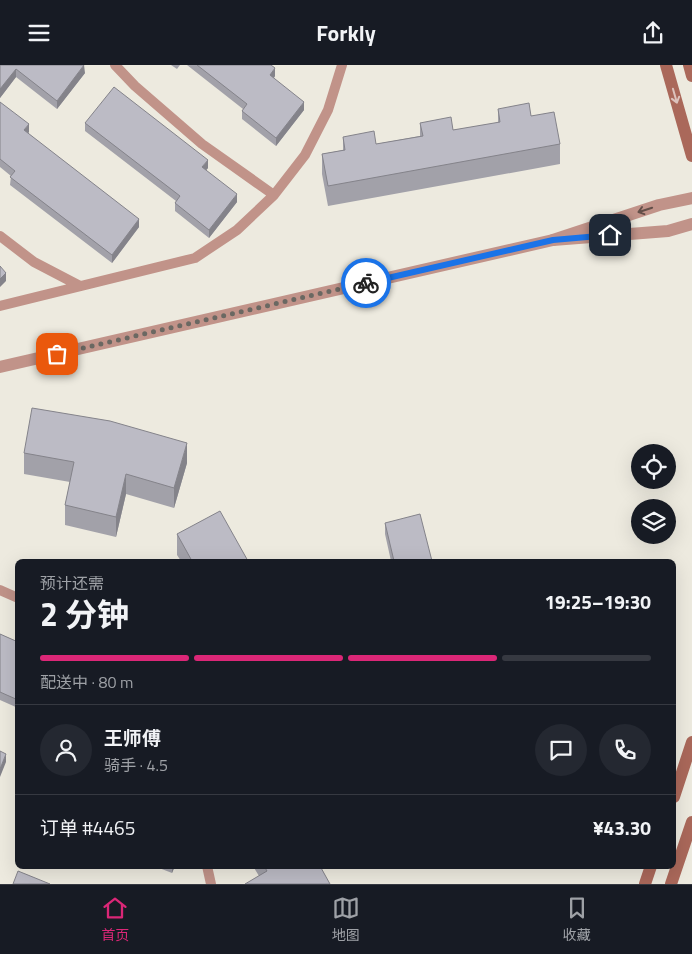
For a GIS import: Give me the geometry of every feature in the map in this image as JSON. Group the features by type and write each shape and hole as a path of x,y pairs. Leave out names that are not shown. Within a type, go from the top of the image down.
{"main road":[{"path":"666,65 692,157"},
{"path":"689,65 692,76"},
{"path":"676,791 692,741"},
{"path":"671,884 692,822"},
{"path":"645,884 650,869"}],"street":[{"path":"0,367 553,240 659,205 692,197"},
{"path":"553,240 668,231 692,224"}],"lane":[{"path":"114,65 135,86 202,144 274,195"},
{"path":"0,306 195,258 237,230 274,195 305,155 328,110 342,65"},
{"path":"0,236 34,262 80,286"},
{"path":"0,591 15,597"},
{"path":"208,869 211,884"}],"building":[{"path":"0,65 84,65 57,101 16,69 0,89"},
{"path":"197,65 271,65 275,68 270,75 304,102 276,138 242,111 247,104"},
{"path":"114,87 208,160 202,167 237,194 209,230 175,203 180,196 85,123"},
{"path":"0,102 29,124 24,130 139,219 112,255 10,177 15,171 0,159"},
{"path":"529,103 531,116 554,112 560,144 328,186 322,154 345,150 343,137 374,131 376,144 423,136 420,123 451,117 453,130 500,122 498,109"},
{"path":"0,266 6,273 0,279"},
{"path":"32,408 110,421 187,443 174,488 126,474 116,517 65,505 74,462 24,453"},
{"path":"220,511 247,559 191,559 177,534"},
{"path":"420,514 431,559 394,559 385,523"},
{"path":"0,634 15,641 15,699 0,692"},
{"path":"0,751 6,754 0,769"},
{"path":"266,869 322,869 330,884 245,884 267,871"},
{"path":"18,871 50,884 13,884"}],"way so far":[{"path":"57,354 366,283"}],"route":[{"path":"366,283 553,240 610,235"}]}
